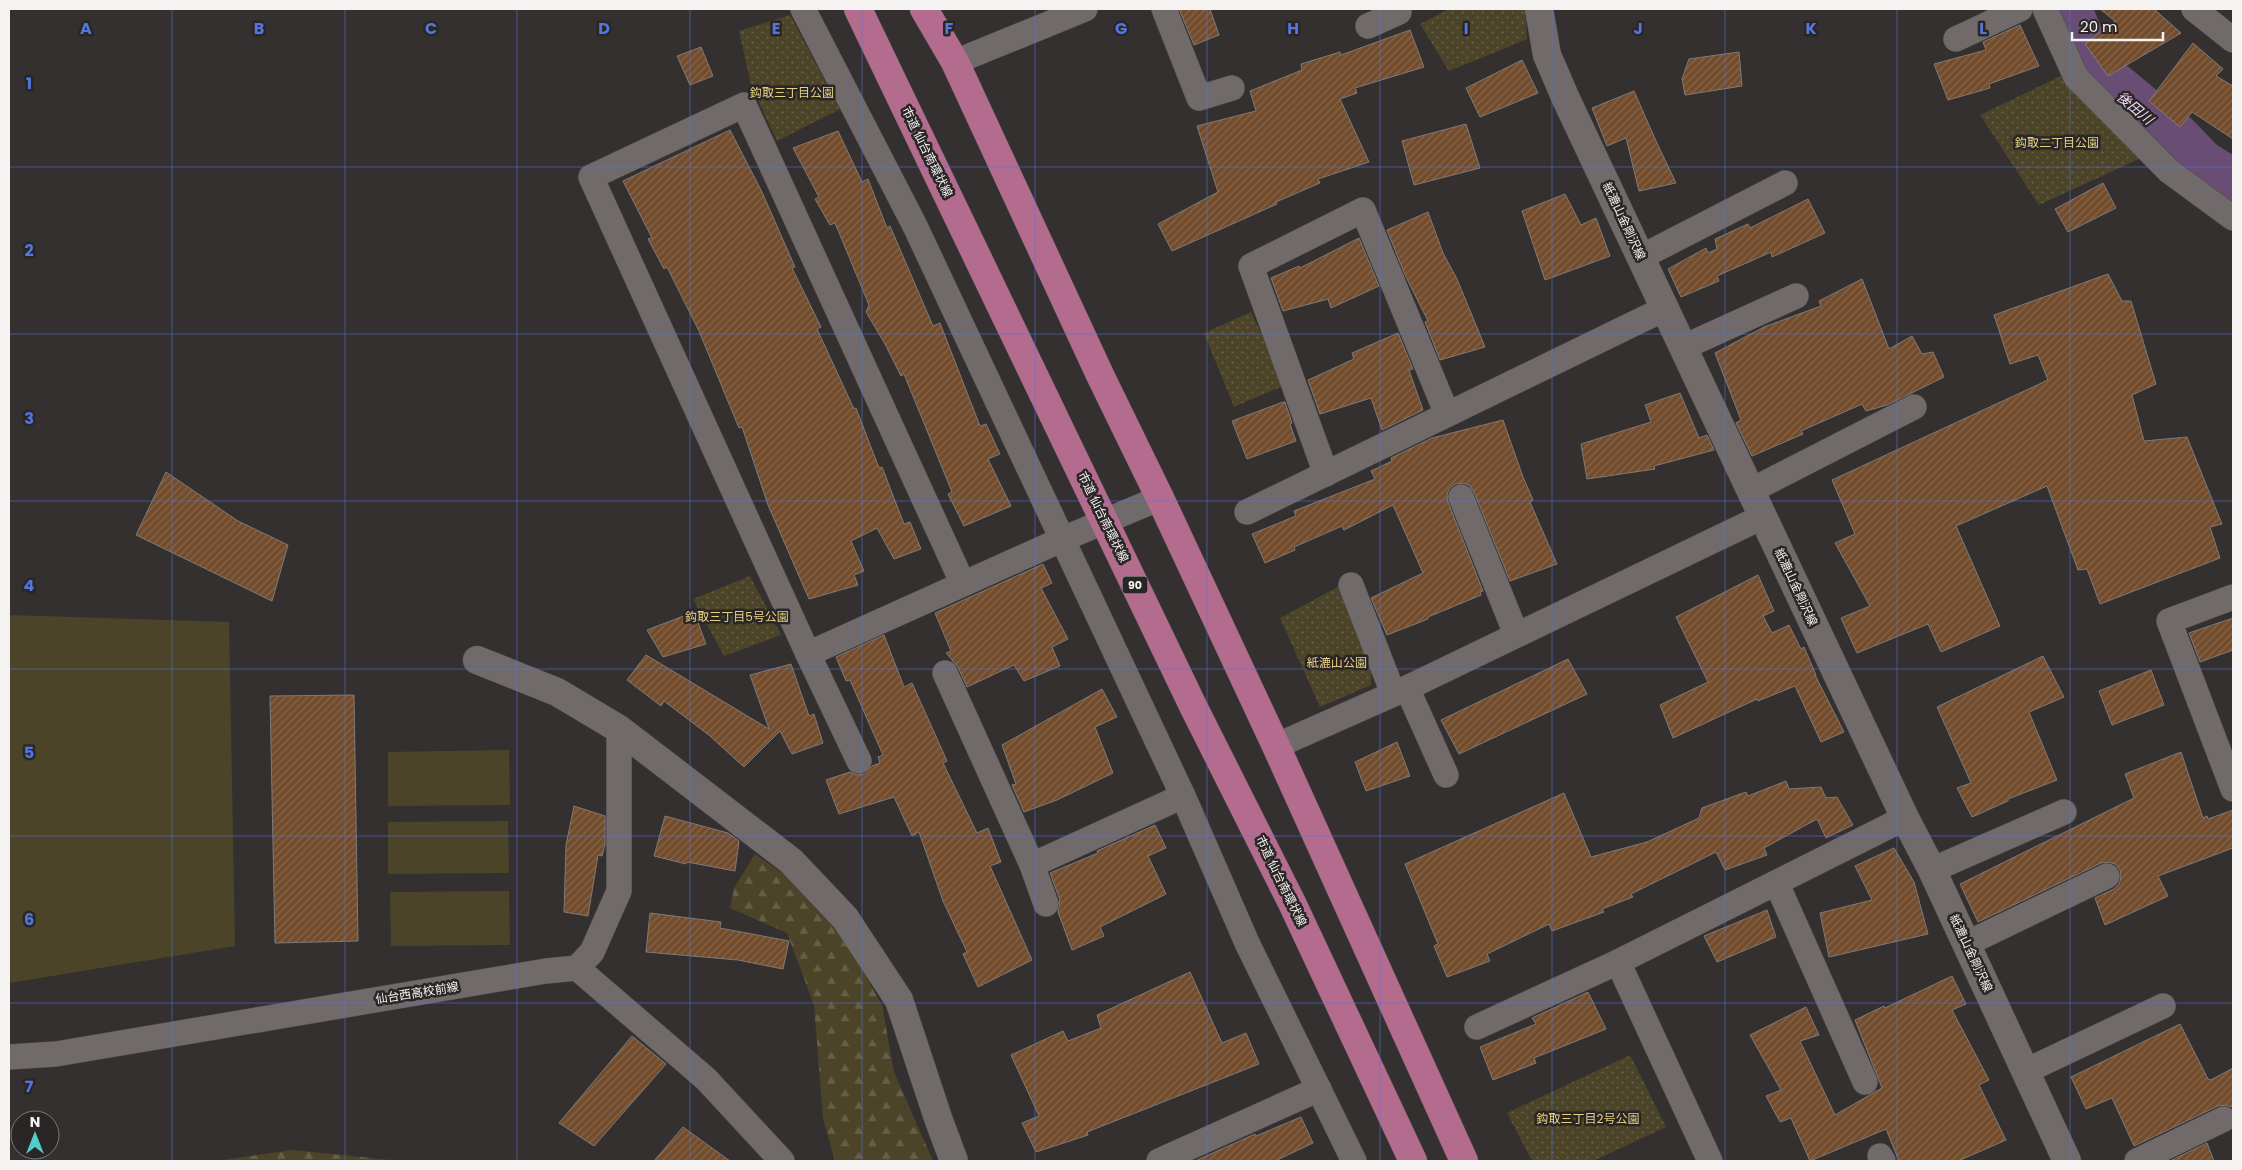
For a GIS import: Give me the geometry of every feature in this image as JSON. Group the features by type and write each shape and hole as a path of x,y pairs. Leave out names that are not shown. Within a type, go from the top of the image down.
{"main road":[{"name":"市道 仙台南環状線","path":"858,9 1194,708 1292,903 1413,1161"},
{"path":"924,9 955,62 1100,375 1160,498 1276,746 1464,1161"}],"street":[{"path":"803,9 915,226 1183,796 1248,945 1354,1161"},
{"path":"955,62 1085,9"},
{"path":"1164,9 1200,98 1232,88"},
{"path":"1368,26 1400,12 1398,9"},
{"name":"紙漉山金剛沢線","path":"1539,9 1548,55 1752,490 1762,517 1905,818 1932,870 2067,1161"},
{"path":"1956,39 2020,9"},
{"path":"2045,9 2076,77 2169,170 2233,218"},
{"path":"2194,9 2233,40"},
{"path":"859,760 808,654 591,177 744,105 963,584"},
{"path":"1641,256 1785,183"},
{"path":"1326,474 1251,266 1363,210 1448,414"},
{"path":"1684,347 1796,296"},
{"path":"1247,512 1666,308"},
{"path":"1752,490 1914,407"},
{"path":"808,654 1063,539 1160,498"},
{"path":"1461,498 1516,634"},
{"path":"1276,746 1400,690 1762,517"},
{"path":"1351,585 1400,690 1446,775"},
{"path":"2233,597 2169,621 2233,788"},
{"path":"477,660 558,692 619,729 791,861 845,918 899,1000 954,1161"},
{"path":"945,672 1032,865 1046,904"},
{"path":"619,729 619,891 592,952 576,968 706,1080 782,1161"},
{"path":"1032,865 1183,796"},
{"path":"1932,870 2064,812"},
{"path":"1477,1027 1618,962 1777,884 1905,818"},
{"path":"1966,944 2107,876"},
{"path":"1777,884 1865,1082"},
{"path":"1618,962 1710,1161"},
{"name":"仙台西高校前線","path":"9,1057 56,1054 546,971 576,968"},
{"path":"2026,1071 2163,1006"},
{"path":"1159,1161 1319,1088"},
{"path":"2137,1161 2224,1119"}],"green space":[{"path":"1449,9 1525,9 1527,39 1449,71 1420,24"},
{"name":"鈎取三丁目公園","path":"790,15 840,109 777,141 751,85 739,31"},
{"name":"鈎取二丁目公園","path":"2061,76 2143,157 2039,205 1980,115"},
{"path":"1251,312 1285,385 1234,407 1204,333"},
{"name":"鈎取三丁目5号公園","path":"750,576 781,635 724,656 693,599"},
{"name":"紙漉山公園","path":"1338,587 1372,660 1371,685 1320,707 1280,618"},
{"path":"9,615 229,622 235,946 9,983"},
{"path":"509,750 510,805 388,806 388,752"},
{"path":"508,821 509,873 388,874 388,822"},
{"path":"755,854 792,880 826,909 854,955 882,1005 894,1072 933,1161 835,1161 823,1118 814,1005 787,933 730,908 734,888"},
{"path":"509,891 510,945 391,946 390,892"},
{"name":"鈎取三丁目2号公園","path":"1630,1055 1666,1127 1593,1161 1532,1161 1507,1113"},
{"path":"293,1150 400,1161 216,1161"}],"building":[{"path":"1179,9 1210,9 1219,35 1194,45"},
{"path":"2100,9 2154,9 2181,33 2108,76 2085,44 2115,21"},
{"path":"2020,25 2039,66 1989,84 1990,88 1948,100 1934,64 1986,50 1983,42"},
{"path":"1410,30 1424,67 1355,88 1357,93 1340,99 1369,162 1318,179 1320,183 1172,251 1158,224 1218,192 1197,126 1256,111 1250,91 1302,70 1301,64 1340,52 1341,55"},
{"path":"2193,43 2223,69 2216,76 2233,86 2233,139 2192,112 2180,127 2149,101"},
{"path":"701,47 713,76 690,85 677,56"},
{"path":"1739,52 1742,86 1685,95 1682,79 1689,59"},
{"path":"1522,60 1538,93 1480,117 1466,88"},
{"path":"1634,91 1676,183 1639,191 1626,138 1607,146 1592,108"},
{"path":"1466,124 1480,168 1414,185 1402,141"},
{"path":"730,130 762,192 795,267 792,268 821,327 817,329 854,409 856,408 879,468 882,467 904,524 910,522 921,549 894,559 877,528 851,541 864,571 854,575 858,585 809,599 768,505 742,427 739,428 699,331 667,267 664,269 648,239 652,238 623,181"},
{"path":"838,131 862,182 868,179 887,228 890,226 933,326 940,323 980,426 986,424 1000,454 988,459 1011,506 964,526 948,494 952,492 904,374 901,376 866,312 869,305 835,223 830,225 815,199 819,197 793,148"},
{"path":"2103,183 2116,208 2068,232 2055,209"},
{"path":"1565,194 1581,225 1596,218 1610,256 1545,280 1522,211"},
{"path":"1808,199 1825,233 1772,257 1771,252 1717,276 1719,281 1681,297 1668,269 1706,248 1708,253 1717,249 1715,239 1748,224 1750,228"},
{"path":"1428,212 1443,253 1457,279 1485,347 1440,360 1425,322 1428,321 1405,275 1387,230"},
{"path":"1359,238 1379,286 1331,308 1328,299 1283,311 1271,278 1299,266 1300,268"},
{"path":"2108,274 2122,301 2131,301 2156,384 2132,395 2144,441 2187,437 2222,524 2210,527 2220,558 2100,604 2087,569 2078,570 2047,486 1956,526 2000,626 1941,652 1928,624 1857,653 1841,618 1870,606 1835,543 1855,534 1832,480 2048,380 2038,355 2010,364 1994,315"},
{"path":"1862,279 1889,349 1912,336 1922,354 1933,352 1944,377 1887,405 1866,411 1862,404 1801,431 1803,434 1752,456 1736,423 1741,420 1715,353 1764,327 1821,306 1819,301"},
{"path":"1398,333 1413,369 1409,370 1423,410 1382,430 1371,398 1320,414 1308,380 1354,359 1352,353"},
{"path":"1680,393 1699,438 1707,435 1714,450 1654,466 1655,469 1587,479 1581,444 1651,422 1645,405"},
{"path":"1285,402 1292,423 1290,424 1296,441 1247,459 1232,421"},
{"path":"1503,420 1533,500 1530,502 1557,564 1510,581 1474,492 1469,485 1463,483 1455,484 1449,489 1447,495 1448,502 1483,591 1480,592 1481,595 1428,617 1428,619 1387,635 1371,598 1423,573 1393,505 1344,530 1342,526 1294,547 1295,550 1265,563 1252,534 1296,516 1294,511 1375,479 1371,471 1392,461 1391,458 1432,438"},
{"path":"166,472 238,521 288,545 272,601 136,535"},
{"path":"1043,564 1052,583 1041,588 1068,639 1052,647 1060,666 1024,681 1014,665 967,687 958,667 946,653 951,651 935,613"},
{"path":"1758,575 1774,611 1763,616 1772,633 1789,625 1801,649 1804,647 1815,675 1844,732 1821,742 1795,686 1758,701 1757,699 1673,738 1660,705 1708,682 1676,617"},
{"path":"694,612 706,644 663,657 647,630"},
{"path":"2233,618 2233,650 2200,662 2189,633"},
{"path":"884,635 904,687 912,683 947,761 943,763 977,833 988,828 1001,862 990,866 1032,960 978,987 963,954 967,952 943,901 919,832 912,836 894,797 839,814 826,780 850,772 857,775 865,774 872,766 880,763 878,757 883,755 850,680 846,681 836,657"},
{"path":"646,655 769,729 750,675 791,664 809,716 814,714 823,743 792,754 780,731 744,767 710,736 664,701 661,706 627,680"},
{"path":"2043,656 2064,697 2029,712 2057,780 2008,799 2008,801 1972,817 1957,788 1971,783 1937,707"},
{"path":"1568,659 1587,694 1459,754 1441,720"},
{"path":"2151,670 2164,705 2112,725 2099,691"},
{"path":"1102,689 1117,717 1095,727 1113,773 1057,800 1024,812 1012,785 1016,784 1002,745"},
{"path":"354,695 358,941 275,943 270,696"},
{"path":"1397,742 1410,776 1366,791 1355,762"},
{"path":"2181,752 2203,818 2207,816 2208,819 2233,810 2233,848 2158,876 2168,896 2105,925 2095,898 2114,889 2119,884 2121,877 2120,870 2115,864 2108,862 2101,863 1978,922 1960,884 2134,798 2125,774"},
{"path":"1786,781 1789,789 1821,787 1826,798 1837,797 1853,825 1826,838 1817,819 1764,848 1767,855 1725,870 1716,852 1631,894 1633,897 1602,909 1604,912 1552,931 1549,924 1487,954 1490,961 1447,977 1434,946 1438,944 1405,864 1564,793 1591,857 1647,842 1699,818 1702,808 1746,792 1748,796"},
{"path":"574,806 605,816 605,845 602,856 598,855 588,916 564,912 566,845"},
{"path":"665,816 728,833 739,841 735,871 687,862 686,864 654,856"},
{"path":"1155,825 1166,848 1148,856 1166,894 1100,927 1104,936 1072,950 1058,912 1060,900 1050,873 1098,853 1097,851"},
{"path":"1894,848 1914,882 1928,934 1829,957 1820,913 1872,900 1855,866"},
{"path":"1767,910 1776,937 1717,962 1704,936"},
{"path":"650,913 721,922 720,928 789,941 783,969 738,960 646,952"},
{"path":"1190,972 1222,1043 1246,1033 1259,1064 1087,1132 1088,1135 1036,1152 1022,1123 1039,1116 1011,1055 1063,1031 1068,1041 1101,1028 1097,1015"},
{"path":"1952,976 1966,1004 1952,1010 1989,1080 1979,1085 2006,1140 1958,1161 1899,1161 1886,1129 1810,1161 1791,1118 1780,1122 1766,1096 1781,1090 1750,1035 1806,1007 1819,1035 1800,1041 1835,1115 1882,1088 1855,1020"},
{"path":"1588,992 1606,1029 1534,1058 1536,1063 1493,1080 1480,1047 1536,1024 1532,1018"},
{"path":"2180,1024 2208,1079 2211,1080 2233,1068 2233,1107 2218,1106 2134,1146 2112,1098 2086,1109 2071,1077"},
{"path":"632,1036 666,1064 594,1146 559,1123"},
{"path":"1301,1117 1313,1143 1275,1161 1195,1161 1255,1134 1256,1136"},
{"path":"683,1127 730,1161 654,1161"},
{"path":"2207,1143 2214,1161 2170,1161"}],"waterway":[{"name":"後田川","path":"2064,9 2089,70 2174,140 2200,167 2233,187"}]}
